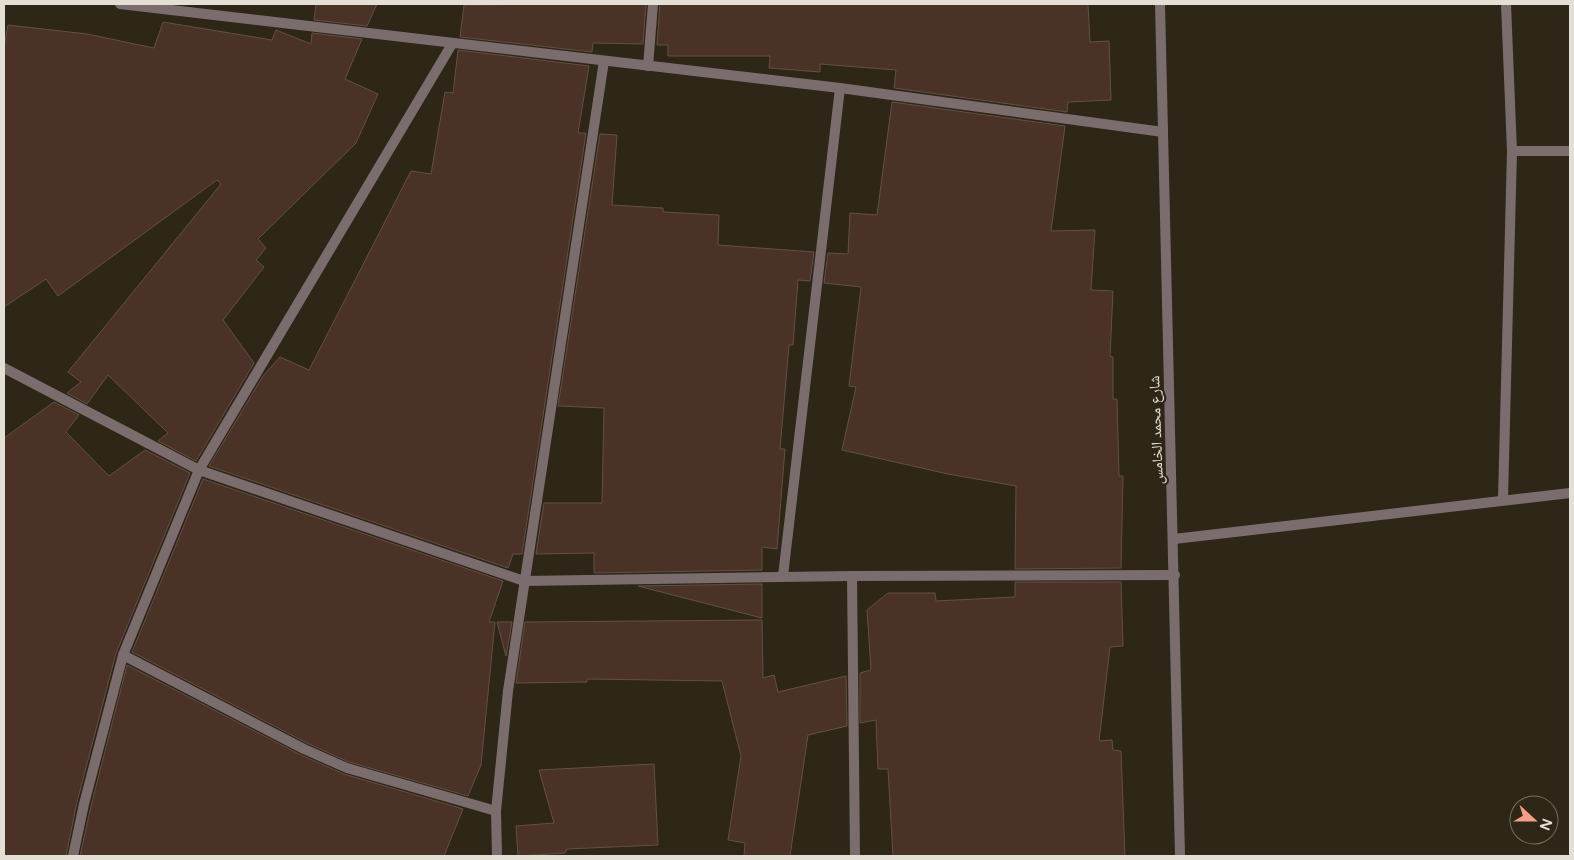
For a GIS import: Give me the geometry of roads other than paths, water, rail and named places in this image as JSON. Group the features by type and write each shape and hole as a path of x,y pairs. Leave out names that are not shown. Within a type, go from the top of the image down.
{"street":[{"path":"120,4 840,88 1163,132"},
{"path":"648,66 653,4"},
{"name":"شارع محمد الخامس","path":"1160,4 1175,575 1180,856"},
{"path":"1504,499 1512,151 1506,4"},
{"path":"73,856 84,804 124,655 199,470 452,44"},
{"path":"497,856 496,811 508,691 604,61"},
{"path":"784,576 840,88"},
{"path":"1512,151 1570,151"},
{"path":"4,368 199,470 524,581 784,576 1175,575"},
{"path":"1174,539 1504,499 1570,493"},
{"path":"852,576 855,856"},
{"path":"124,655 304,749 347,768 496,811"}]}
